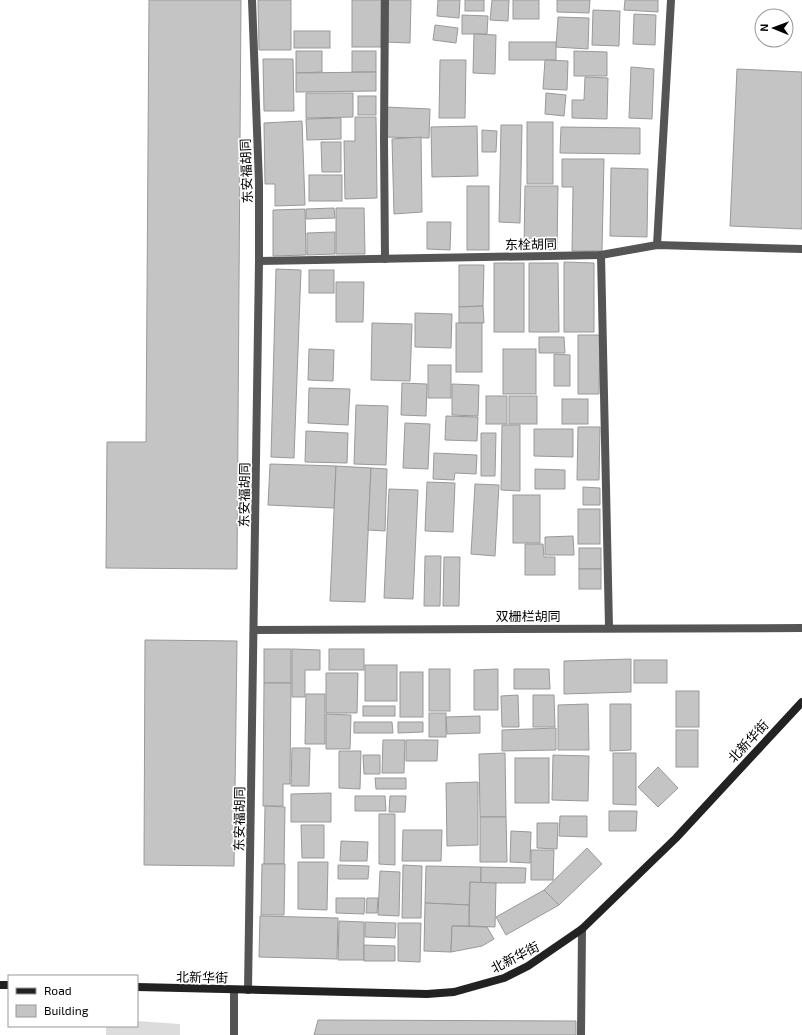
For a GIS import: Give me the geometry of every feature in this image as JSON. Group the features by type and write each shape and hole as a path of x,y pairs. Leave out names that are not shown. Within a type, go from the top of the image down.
{"street":[{"name":"北新华街","path":"138,987 427,994 454,992 487,984 528,966 582,929 676,838 802,702"}],"lane":[{"name":"东安福胡同","path":"248,990 259,261 259,183 252,0"},
{"path":"385,0 385,259"},
{"path":"657,245 671,0"},
{"name":"东栓胡同","path":"259,261 601,255 657,245 802,249"},
{"path":"601,255 609,627"},
{"name":"双栅栏胡同","path":"254,630 609,627 802,628"},
{"path":"581,1035 582,929"},
{"path":"234,990 234,1035"}],"shaded area":[{"path":"138,1021 180,1024 180,1035 106,1035 106,1027 138,1027"}],"building":[{"path":"149,0 241,0 237,569 106,568 107,442 146,442"},
{"path":"258,0 291,0 291,50 259,50"},
{"path":"352,0 381,0 381,47 352,47"},
{"path":"385,0 411,0 410,43 385,42"},
{"path":"438,0 460,0 459,18 437,16"},
{"path":"465,0 484,0 484,11 465,11"},
{"path":"492,0 509,0 508,21 490,20"},
{"path":"513,0 539,0 539,19 513,19"},
{"path":"557,0 590,0 589,13 557,12"},
{"path":"625,0 658,0 658,12 624,10"},
{"path":"593,10 620,11 619,46 592,45"},
{"path":"634,14 656,15 655,45 633,44"},
{"path":"462,15 488,16 487,34 462,34"},
{"path":"558,17 589,18 588,49 556,47"},
{"path":"435,25 458,28 456,43 433,40"},
{"path":"294,31 330,31 330,48 294,48"},
{"path":"474,34 496,35 495,74 473,73"},
{"path":"509,42 556,42 556,60 509,60"},
{"path":"296,51 322,51 322,72 296,73"},
{"path":"352,51 376,51 376,72 352,72"},
{"path":"574,51 607,52 607,76 574,76"},
{"path":"263,59 293,59 294,111 264,111"},
{"path":"440,60 466,60 465,118 439,118"},
{"path":"545,60 568,61 567,90 543,89"},
{"path":"631,67 654,69 652,119 629,118"},
{"path":"737,69 802,72 802,229 730,226"},
{"path":"376,72 376,91 296,92 296,73"},
{"path":"585,77 608,78 607,119 572,118 572,100 584,100"},
{"path":"306,93 353,93 353,117 306,118"},
{"path":"546,93 566,95 564,116 545,114"},
{"path":"358,96 376,96 376,115 358,115"},
{"path":"385,107 430,109 429,138 384,137"},
{"path":"355,117 376,117 377,198 345,199 344,141 355,141"},
{"path":"341,118 341,139 307,140 306,119"},
{"path":"302,121 305,205 275,206 275,184 265,184 264,123"},
{"path":"527,122 553,122 553,184 527,184"},
{"path":"501,125 522,125 520,223 499,222"},
{"path":"477,126 478,176 432,177 431,127"},
{"path":"561,127 640,128 640,154 560,153"},
{"path":"482,130 497,131 496,152 482,152"},
{"path":"421,137 422,212 394,214 392,139"},
{"path":"321,142 341,142 341,172 322,172"},
{"path":"562,159 604,159 602,251 572,251 573,187 562,187"},
{"path":"611,168 648,169 647,237 610,236"},
{"path":"309,175 342,175 342,201 309,201"},
{"path":"467,186 489,186 489,250 467,250"},
{"path":"525,186 558,186 557,250 524,249"},
{"path":"334,208 335,218 306,219 306,209"},
{"path":"336,208 364,208 365,254 336,254"},
{"path":"305,209 306,255 273,256 273,210"},
{"path":"427,222 451,222 450,250 427,249"},
{"path":"335,232 335,254 307,255 307,233"},
{"path":"564,262 594,263 594,332 564,332"},
{"path":"494,263 524,263 524,332 494,332"},
{"path":"529,263 558,263 559,332 529,332"},
{"path":"459,265 484,265 483,306 459,307"},
{"path":"276,269 301,270 294,458 271,457"},
{"path":"309,270 334,270 334,293 309,293"},
{"path":"336,282 364,282 363,322 336,322"},
{"path":"483,306 484,323 459,323 459,307"},
{"path":"415,313 452,314 451,348 415,347"},
{"path":"372,323 412,324 410,381 371,380"},
{"path":"456,323 482,323 482,372 456,372"},
{"path":"578,335 600,335 599,394 578,394"},
{"path":"539,337 564,337 565,353 539,353"},
{"path":"309,349 334,350 333,381 308,380"},
{"path":"503,349 536,349 536,394 503,394"},
{"path":"554,354 570,355 570,386 554,386"},
{"path":"428,365 451,365 451,398 428,398"},
{"path":"402,383 427,384 426,416 401,415"},
{"path":"452,384 479,385 478,416 452,415"},
{"path":"309,388 350,389 348,425 308,423"},
{"path":"486,396 507,396 507,424 486,424"},
{"path":"509,396 537,396 537,424 509,424"},
{"path":"562,399 588,399 588,424 562,424"},
{"path":"356,405 388,406 386,465 354,464"},
{"path":"446,416 478,417 477,441 445,440"},
{"path":"405,423 430,424 428,469 403,468"},
{"path":"502,425 520,425 520,491 501,490"},
{"path":"578,427 600,427 599,480 577,480"},
{"path":"534,429 573,429 573,457 534,456"},
{"path":"306,431 348,433 347,463 305,462"},
{"path":"481,433 496,433 495,476 481,476"},
{"path":"434,453 477,455 476,474 455,473 454,480 433,479"},
{"path":"270,464 336,466 334,508 268,505"},
{"path":"336,466 371,468 365,602 330,601"},
{"path":"371,468 387,469 385,531 368,530"},
{"path":"535,469 565,470 565,489 535,489"},
{"path":"427,482 455,483 453,532 425,531"},
{"path":"475,484 499,485 495,556 471,554"},
{"path":"583,487 600,488 600,505 583,505"},
{"path":"389,489 418,490 413,599 384,598"},
{"path":"513,495 540,495 540,543 513,543"},
{"path":"578,509 600,509 600,544 578,544"},
{"path":"573,536 574,555 545,555 545,537"},
{"path":"525,544 543,544 544,557 555,557 555,575 525,575"},
{"path":"579,548 601,548 601,569 579,569"},
{"path":"425,556 441,556 440,606 424,606"},
{"path":"444,557 460,557 459,606 443,606"},
{"path":"579,569 601,569 601,589 579,589"},
{"path":"145,640 237,641 234,866 144,865"},
{"path":"264,649 291,649 291,683 264,683"},
{"path":"292,649 320,650 320,670 305,670 305,697 292,697"},
{"path":"329,649 364,649 364,670 329,670"},
{"path":"631,659 631,692 564,694 564,661"},
{"path":"634,660 667,660 667,683 634,683"},
{"path":"365,665 397,665 397,701 365,701"},
{"path":"429,669 450,669 450,711 429,711"},
{"path":"498,669 498,710 474,710 474,670"},
{"path":"514,669 549,669 550,689 514,689"},
{"path":"400,672 423,672 423,717 400,717"},
{"path":"326,673 358,673 357,713 326,713"},
{"path":"264,683 291,683 290,784 283,784 283,806 263,806"},
{"path":"676,691 699,691 699,727 676,727"},
{"path":"306,694 325,694 325,744 305,744"},
{"path":"518,695 519,727 502,727 501,696"},
{"path":"533,695 554,695 555,727 533,727"},
{"path":"588,704 589,750 558,750 558,705"},
{"path":"610,704 631,704 631,750 610,751"},
{"path":"363,706 395,706 395,716 363,716"},
{"path":"429,713 446,713 446,737 429,737"},
{"path":"326,714 351,715 350,749 326,749"},
{"path":"480,716 480,733 447,734 446,717"},
{"path":"354,722 392,722 393,733 354,733"},
{"path":"398,722 423,722 423,732 398,733"},
{"path":"556,728 556,750 502,751 502,730"},
{"path":"676,730 698,730 698,767 676,767"},
{"path":"383,740 405,740 404,773 382,773"},
{"path":"406,740 438,740 437,761 406,761"},
{"path":"292,748 310,748 309,786 291,786"},
{"path":"339,751 361,751 360,789 339,788"},
{"path":"505,753 506,817 480,817 479,754"},
{"path":"613,753 636,753 636,805 613,804"},
{"path":"363,755 380,755 380,774 364,774"},
{"path":"553,755 589,756 588,801 552,800"},
{"path":"515,758 549,758 549,803 515,803"},
{"path":"658,767 678,788 658,807 638,787"},
{"path":"375,778 406,778 406,789 376,789"},
{"path":"478,782 478,845 447,846 446,783"},
{"path":"331,793 331,822 291,822 291,794"},
{"path":"355,796 385,796 386,811 355,811"},
{"path":"390,796 406,796 405,812 389,812"},
{"path":"265,806 285,807 284,864 264,864"},
{"path":"609,811 637,811 636,831 609,831"},
{"path":"379,814 395,814 395,865 379,864"},
{"path":"560,816 587,816 587,837 559,836"},
{"path":"480,817 506,817 507,862 480,862"},
{"path":"537,823 558,823 557,849 537,848"},
{"path":"301,825 324,825 324,858 302,858"},
{"path":"403,830 442,830 441,861 402,861"},
{"path":"511,831 531,832 530,863 510,862"},
{"path":"341,841 368,842 367,861 340,861"},
{"path":"587,848 602,864 559,905 544,890"},
{"path":"531,850 554,850 553,880 531,880"},
{"path":"298,862 328,862 327,910 298,909"},
{"path":"262,864 285,864 284,915 261,915"},
{"path":"338,865 369,866 368,879 338,879"},
{"path":"403,865 422,866 421,918 402,918"},
{"path":"426,866 481,867 481,883 470,882 469,905 425,903"},
{"path":"481,867 526,868 525,883 481,883"},
{"path":"380,871 400,872 399,916 378,915"},
{"path":"470,882 496,883 495,927 469,926"},
{"path":"544,890 559,905 506,935 496,917"},
{"path":"336,898 365,898 364,914 336,913"},
{"path":"367,898 378,898 377,913 366,913"},
{"path":"425,903 469,905 469,926 452,926 451,952 424,951"},
{"path":"260,916 338,918 337,959 259,957"},
{"path":"339,921 364,922 364,960 338,960"},
{"path":"365,922 396,923 395,938 365,937"},
{"path":"398,923 421,923 420,962 398,961"},
{"path":"452,926 487,927 494,939 482,946 451,952"},
{"path":"364,945 395,946 395,961 364,961"},
{"path":"318,1020 576,1021 576,1035 314,1035"}]}
